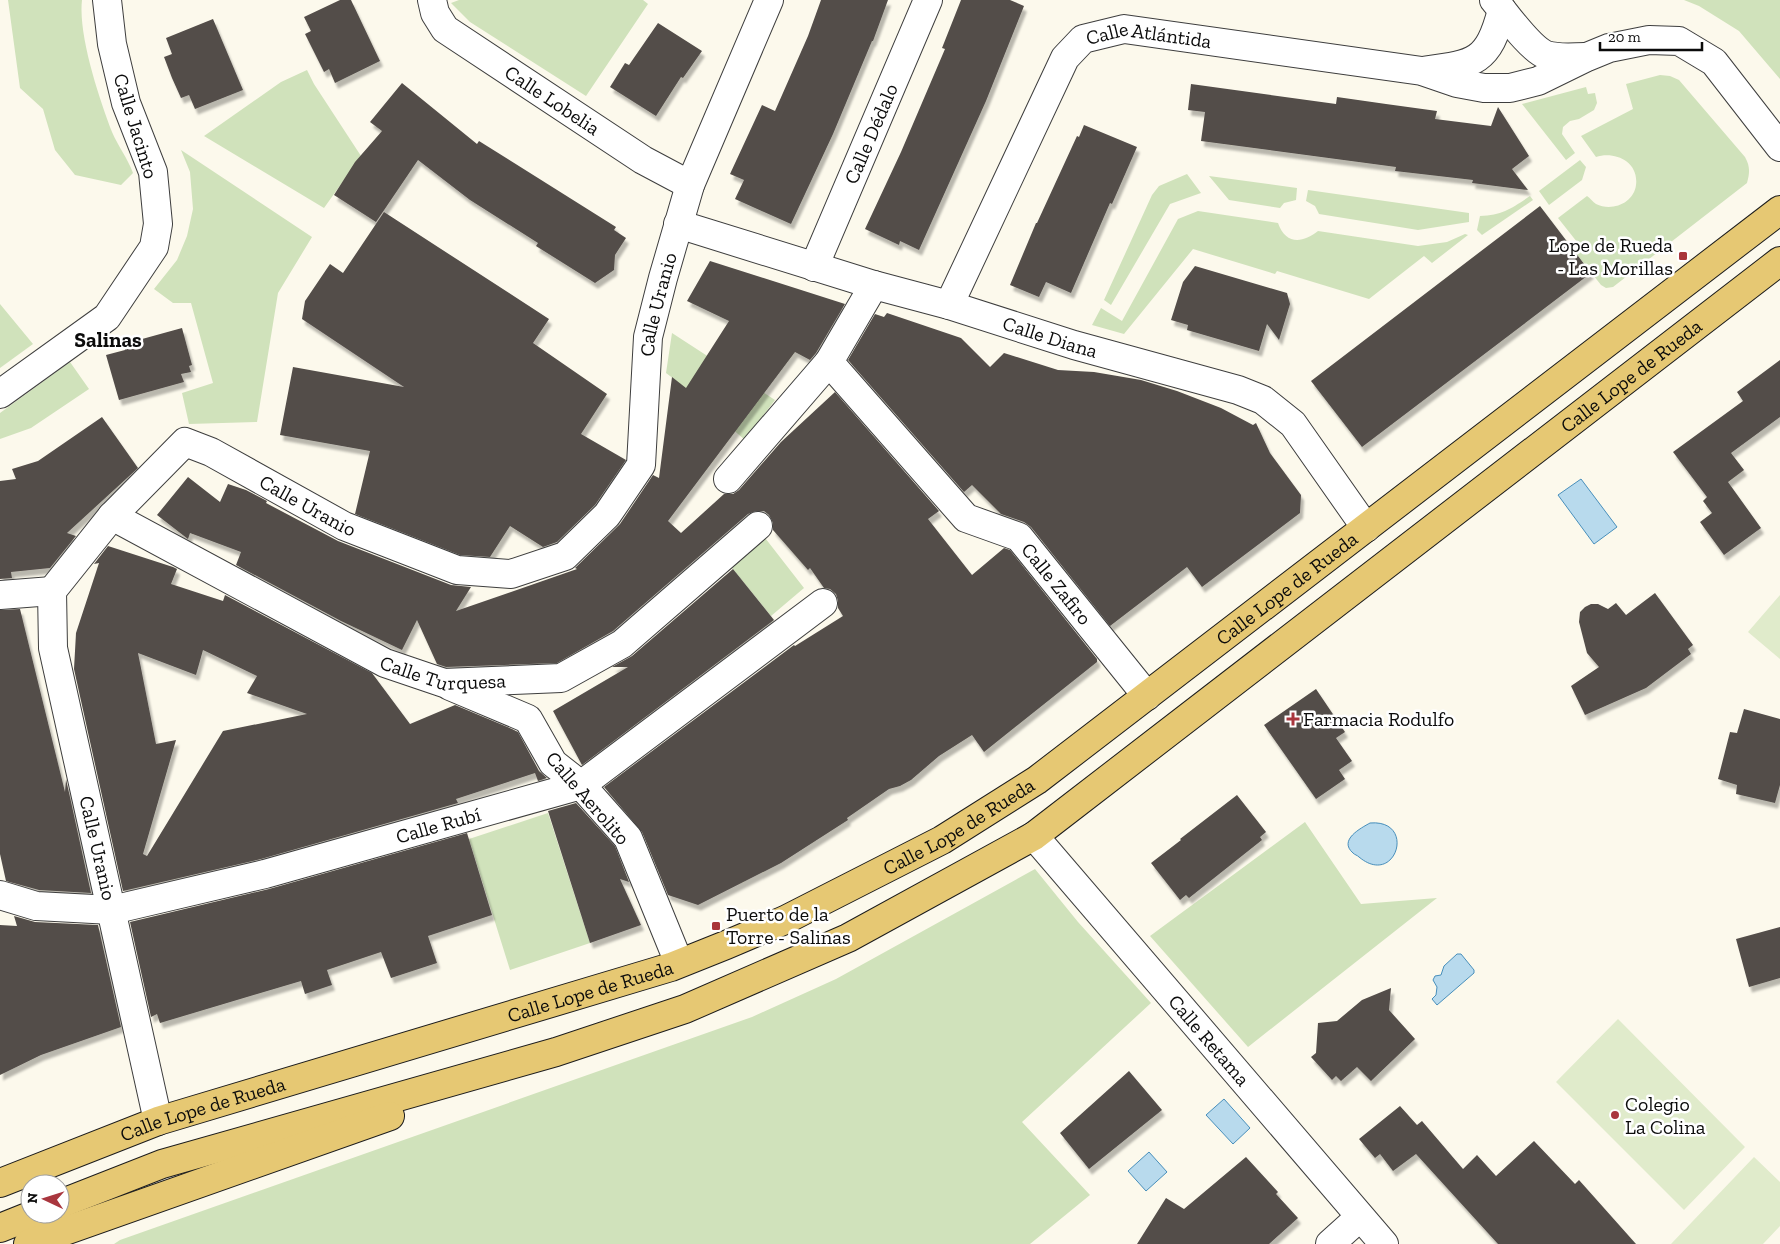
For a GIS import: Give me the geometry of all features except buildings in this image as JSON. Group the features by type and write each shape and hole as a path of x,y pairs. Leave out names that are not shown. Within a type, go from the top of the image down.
{"main road":[{"name":"Calle Lope de Rueda","path":"0,1184 158,1121 679,963 785,920 942,840 1037,780 1780,210"},
{"name":"Calle Lope de Rueda","path":"70,1200 162,1164 556,1052 684,1009 848,938 1034,836 1780,260"},
{"name":"Calle Lope de Rueda","path":"28,1244 394,1114 422,1089"},
{"path":"0,1228 20,1220"},
{"path":"0,1236 20,1244"}],"street":[{"name":"Calle Jacinto","path":"0,394 107,317 154,247 158,224 153,172 126,103 112,44 107,0"},
{"name":"Calle Lobelia","path":"432,0 435,13 445,29 643,160 690,185"},
{"name":"Calle Uranio","path":"158,1121 53,648 52,591 112,516 185,442 211,452 344,526 457,570 511,574 565,556 608,515 641,465 648,337 678,224 690,185 769,0"},
{"name":"Calle Dédalo","path":"814,267 928,0"},
{"name":"Calle Atlántida","path":"1498,5 1525,38 1545,54 1563,58 1587,57"},
{"name":"Calle Atlántida","path":"1422,71 1472,62 1486,51 1495,34 1498,5"},
{"name":"Calle Atlántida","path":"950,305 1065,58 1083,38 1124,28 1422,71 1457,83 1484,88 1510,88 1538,81 1609,48 1649,40 1679,41 1714,62 1780,147"},
{"path":"1748,105 1780,112"},
{"name":"Calle Diana","path":"678,224 814,267 950,305 1074,345 1238,390 1263,400 1293,424 1366,528"},
{"path":"728,479 829,362 874,284"},
{"name":"Calle Zafiro","path":"829,362 966,518 1019,537 1147,696"},
{"name":"Calle Turquesa","path":"112,516 385,664 444,683 561,678 622,644 758,526"},
{"path":"0,595 52,591"},
{"name":"Calle Rubí","path":"0,895 36,906 112,910 265,874 581,785 823,602"},
{"name":"Calle Aerolito","path":"444,683 528,719 553,763 581,785 628,838 679,963"},
{"name":"Calle Retama","path":"1034,836 1384,1244"},
{"path":"1330,1244 1360,1217"}],"green space":[{"path":"8,0 82,0 83,31 86,48 101,102 112,132 133,173 121,185 75,175 55,150 43,109 20,88"},
{"path":"459,0 643,0 648,4 586,96 470,22 451,3"},
{"path":"1684,0 1780,0 1780,79 1739,31 1699,6"},
{"path":"307,70 314,84 361,156 324,208 204,136 281,82"},
{"path":"1660,75 1670,76 1679,80 1745,157 1748,163 1749,176 1747,183 1613,287 1606,288 1601,285 1575,252 1581,247 1558,218 1587,196 1596,204 1609,207 1621,204 1631,197 1636,185 1634,170 1624,160 1617,157 1603,155 1596,157 1581,136 1633,109 1626,84"},
{"path":"1586,87 1588,94 1595,93 1597,103 1594,110 1579,119 1570,121 1563,127 1562,134 1575,153 1566,160 1522,104"},
{"path":"181,150 312,237 278,293 257,422 189,424 182,393 213,383 191,303 173,303 154,289 177,260 187,236 193,209 190,172"},
{"path":"1580,160 1586,167 1582,180 1549,205 1539,191"},
{"path":"1187,174 1201,193 1170,204 1111,305 1104,300 1152,195 1159,186"},
{"path":"1209,176 1297,188 1296,200 1284,203 1280,208 1229,200"},
{"path":"1308,190 1469,213 1469,222 1418,230 1319,214 1315,206 1306,201"},
{"path":"1530,196 1533,200 1482,235 1477,230 1480,216 1507,210"},
{"path":"1198,211 1278,223 1285,235 1295,240 1306,238 1318,231 1418,246 1447,242 1465,234 1468,235 1432,263 1424,256 1369,299 1277,271 1275,274 1193,249 1124,334 1092,325 1101,308 1122,321 1178,219"},
{"path":"0,304 33,344 0,368"},
{"path":"672,333 775,400 745,440 666,373"},
{"path":"70,362 89,389 31,428 0,439 0,413"},
{"path":"762,534 804,588 771,616 728,563"},
{"path":"1780,595 1780,659 1748,632"},
{"path":"548,813 590,943 510,970 469,839"},
{"path":"1305,822 1361,904 1437,898 1248,1047 1150,936"},
{"path":"1035,869 1078,922 1151,1003 1022,1122 1090,1195 1030,1244 114,1244 120,1240 752,1017 836,979"},
{"path":"1618,1019 1745,1147 1684,1210 1556,1082"},
{"path":"1754,1157 1780,1182 1780,1226 1763,1244 1671,1244"}],"water":[{"path":"1581,479 1617,527 1594,544 1558,495"},
{"path":"1370,823 1385,825 1393,831 1397,840 1396,850 1391,859 1383,864 1372,864 1354,854 1349,848 1349,839 1352,835"},
{"path":"1457,954 1461,954 1474,970 1474,973 1437,1005 1432,999 1436,995 1437,987 1433,980 1435,976 1441,975 1444,966"},
{"path":"1224,1099 1250,1128 1233,1144 1206,1115"},
{"path":"1149,1152 1167,1172 1146,1191 1128,1171"}],"place":[{"name":"Lope de Rueda - Las Morillas","path":"1683,256"},
{"name":"Farmacia Rodulfo","path":"1293,719"},
{"name":"Puerto de la Torre - Salinas","path":"716,926"},
{"name":"Colegio La Colina","path":"1615,1115"}],"district":[{"name":"Salinas","path":"108,340"}]}
